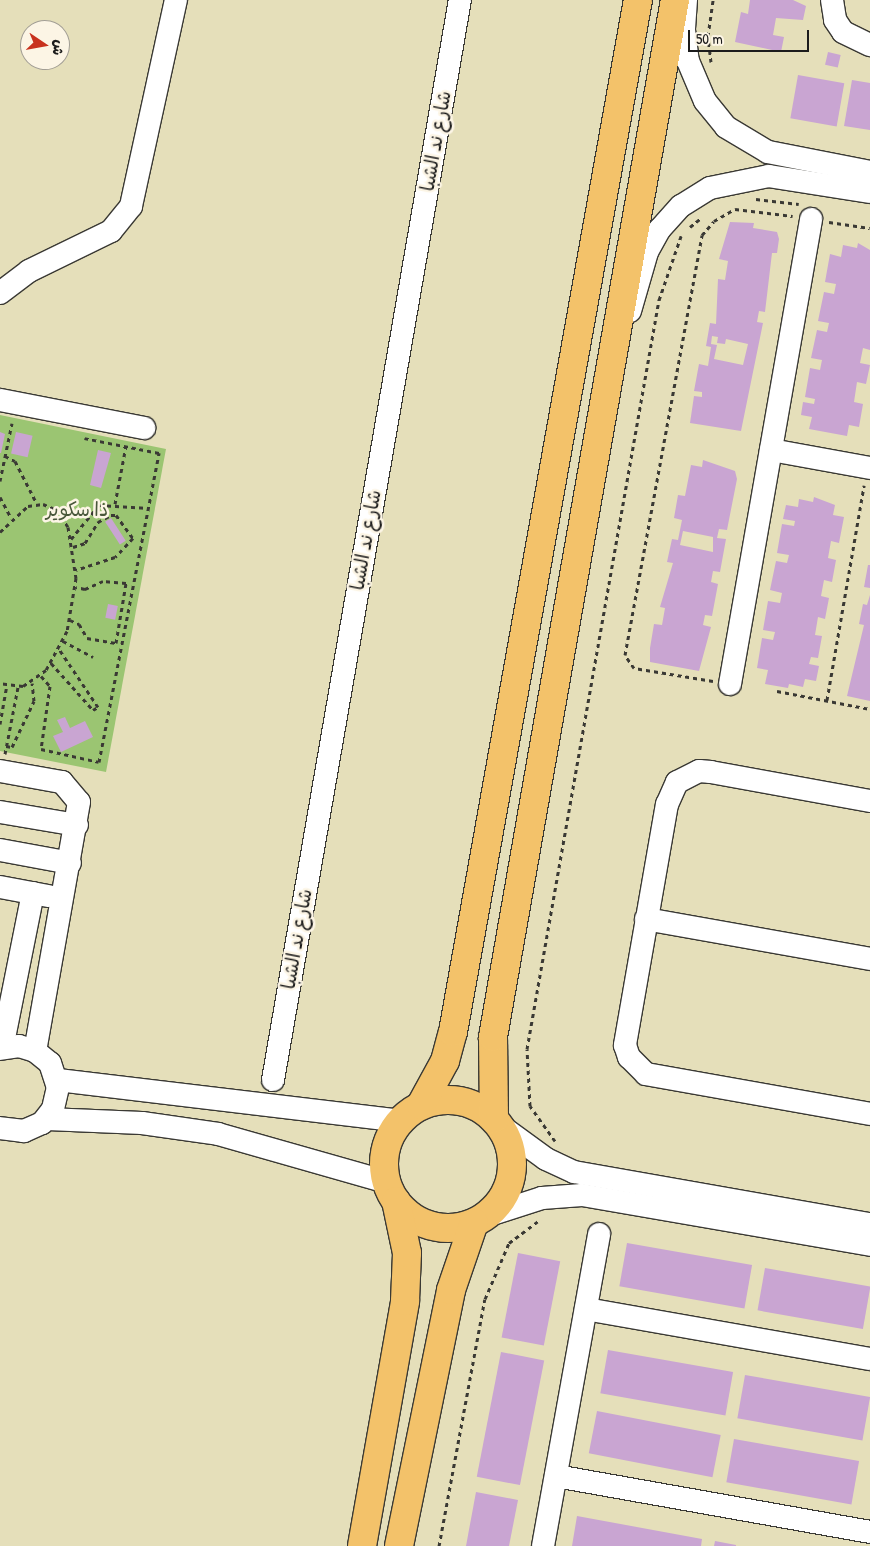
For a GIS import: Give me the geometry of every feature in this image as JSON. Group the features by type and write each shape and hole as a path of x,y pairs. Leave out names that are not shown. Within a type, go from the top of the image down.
{"main road":[{"path":"362,1546 405,1301 407,1253 391,1192 385,1150 445,1061 453,1032 638,0"},
{"path":"399,1546 451,1290 478,1220 506,1191 511,1174 510,1148 496,1121 493,1037 613,343 675,0"},
{"path":"411,1113 436,1100 468,1102 496,1121"},
{"path":"391,1192 431,1226 478,1220"}],"street":[{"path":"0,292 29,272 111,231 131,206 176,0"},
{"name":"شارع ند الشبا","path":"273,1080 460,0"},
{"path":"686,0 684,30 688,61 705,101 726,127 768,152 870,172"},
{"path":"832,0 835,20 843,32 870,45"},
{"path":"613,343 633,304 653,240 681,206 710,188 739,178 769,176 870,192"},
{"path":"730,684 811,219"},
{"path":"0,400 144,428"},
{"path":"771,450 868,468"},
{"path":"1,771 70,786 80,802 35,1051"},
{"path":"870,801 711,772 687,774 670,792 626,1033 629,1057 636,1068 658,1077 870,1114"},
{"path":"0,812 77,825"},
{"path":"0,850 70,863"},
{"path":"0,887 63,898"},
{"path":"0,1128 24,1131 47,1118 56,1102 58,1080 50,1062 35,1051 1,1049 33,893"},
{"path":"646,919 870,959"},
{"path":"0,972 20,958 55,943"},
{"path":"11,1005 43,1010"},
{"path":"58,1080 411,1113"},
{"path":"47,1118 132,1122 218,1134 391,1192"},
{"path":"496,1121 546,1159 574,1172 870,1224"},
{"path":"478,1220 542,1198 582,1195 870,1245"},
{"path":"543,1546 599,1234"},
{"path":"586,1309 870,1359"},
{"path":"556,1476 870,1532"}],"path":[{"path":"712,66 708,36 714,0"},
{"path":"748,198 810,205 814,183"},
{"path":"730,684 634,668 625,655 702,235 714,221 740,208 870,228"},
{"path":"559,1146 530,1106 527,1049 659,300 682,234 707,213"},
{"path":"6,422 22,425"},
{"path":"0,481 12,423"},
{"path":"41,676 50,686 41,749 99,762 159,453 79,436"},
{"path":"115,504 126,446"},
{"path":"5,456 15,461 37,504"},
{"path":"826,700 868,468"},
{"path":"0,497 11,518"},
{"path":"0,532 11,518 37,504 57,510 71,539 76,570 76,587 70,620 63,641 51,662 41,676 32,682 18,686 7,686 0,683"},
{"path":"71,539 96,508 115,504 148,508"},
{"path":"72,547 85,543 98,522 111,515 133,538 115,557 76,570"},
{"path":"70,620 79,624 87,638 116,644 126,583 100,581 85,589 76,587"},
{"path":"63,641 93,657"},
{"path":"51,662 93,710 98,707 59,649"},
{"path":"6,746 12,747 34,701 32,682"},
{"path":"0,724 7,686"},
{"path":"1,771 18,686"},
{"path":"777,691 870,709"},
{"path":"439,1546 485,1299 510,1243 543,1217"}],"green space":[{"name":"ذا سكوير","path":"0,415 166,449 106,772 0,751"}],"building":[{"path":"750,0 793,0 806,6 803,20 776,18 773,35 784,37 781,52 735,42 741,12 748,14"},
{"path":"828,52 841,55 838,68 825,65"},
{"path":"798,75 844,83 837,126 790,118"},
{"path":"852,80 870,83 870,130 844,126"},
{"path":"730,222 754,223 753,228 777,232 779,239 777,253 772,253 765,312 759,311 757,322 763,323 741,431 690,423 694,396 702,397 702,392 694,391 699,364 708,366 711,347 706,346 710,323 716,324 718,279 725,280 728,261 719,259","holes":["712,336 718,337 717,343 725,344 726,339 748,344 743,365 714,359 717,345 711,344"]},
{"path":"858,243 870,250 870,350 863,348 860,363 870,365 866,384 857,382 854,402 863,404 859,427 849,425 847,436 809,429 812,417 801,415 803,402 814,404 815,399 805,397 810,368 820,370 822,360 811,358 817,330 827,332 829,323 818,321 824,292 834,294 836,284 825,282 830,254 841,257 843,245 857,248"},
{"path":"0,432 5,434 1,453 0,453"},
{"path":"16,432 33,436 28,457 11,453"},
{"path":"98,450 111,453 101,488 90,485"},
{"path":"703,460 735,471 737,479 727,530 719,529 717,538 726,539 720,572 713,571 711,582 718,584 712,616 705,615 703,625 711,627 699,671 650,662 650,648 654,624 662,625 665,608 660,607 673,563 667,562 672,539 678,540 682,520 674,518 678,495 685,496 691,465 702,467","holes":["683,531 713,537 713,552 680,545"]},
{"path":"814,497 835,505 833,515 844,517 839,543 831,541 828,558 836,560 832,582 824,580 821,596 829,598 825,619 818,617 815,635 822,636 818,658 811,657 809,664 819,666 816,681 805,679 803,687 789,684 788,688 765,684 768,670 757,668 762,638 773,640 775,632 763,630 768,601 780,603 782,593 770,590 776,561 787,563 789,555 777,553 782,524 794,526 795,521 783,519 786,505 798,507 799,499 813,502"},
{"path":"111,518 126,541 120,544 105,522"},
{"path":"868,565 870,565 870,588 864,587"},
{"path":"870,595 870,701 847,696 864,625 859,624 863,604 867,605"},
{"path":"108,604 118,606 115,620 105,618"},
{"path":"65,717 70,728 85,721 93,737 61,752 53,736 63,732 57,720"},
{"path":"627,1243 752,1265 744,1308 619,1286"},
{"path":"518,1253 560,1261 544,1346 502,1337"},
{"path":"765,1268 870,1287 863,1329 758,1310"},
{"path":"608,1350 733,1372 725,1415 600,1393"},
{"path":"501,1352 544,1360 520,1485 477,1477"},
{"path":"745,1375 870,1397 862,1440 737,1418"},
{"path":"597,1411 721,1435 712,1477 589,1453"},
{"path":"734,1439 859,1461 851,1504 726,1482"},
{"path":"476,1492 518,1500 509,1546 466,1546"},
{"path":"577,1516 702,1539 701,1546 572,1546"},
{"path":"715,1541 736,1545 736,1546 714,1546"}]}
